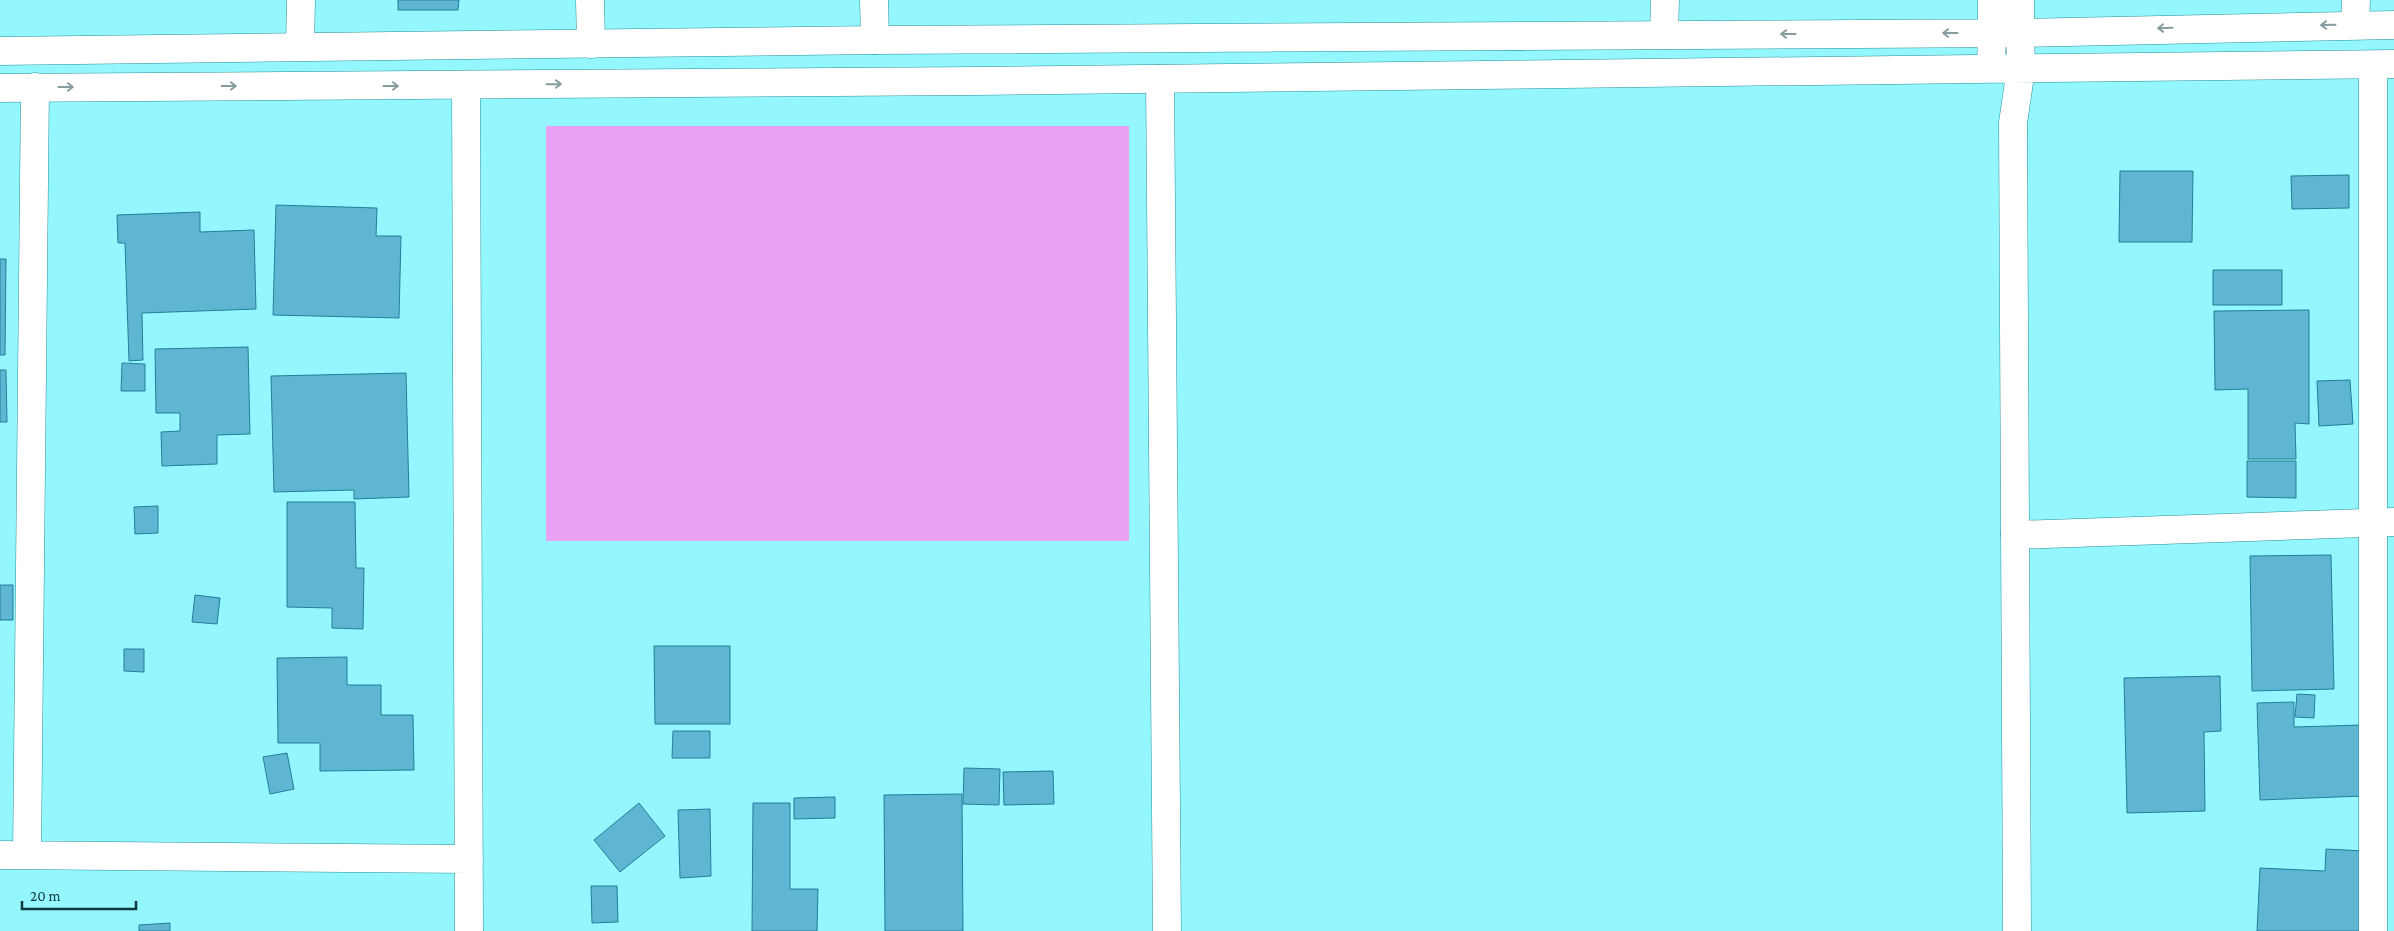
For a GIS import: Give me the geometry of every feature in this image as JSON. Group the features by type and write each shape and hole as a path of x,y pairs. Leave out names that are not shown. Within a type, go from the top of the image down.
{"street":[{"path":"300,46 301,0"},
{"path":"590,0 591,44"},
{"path":"874,0 875,40"},
{"path":"1664,35 1665,0"},
{"path":"1992,0 1991,68 2013,123"},
{"path":"2017,931 2013,123 2021,68 2020,0"},
{"path":"0,50 875,40 2020,33 2355,12 2394,24"},
{"path":"0,88 466,86 2384,65 2383,522 2373,931"},
{"path":"1160,79 1166,931"},
{"path":"466,86 465,342 469,931"},
{"path":"27,855 35,87"},
{"path":"2015,534 2383,522"},
{"path":"0,855 470,858"}],"shaded area":[{"path":"546,126 1129,126 1129,541 546,541"}],"building":[{"path":"398,0 459,0 458,10 398,10"},
{"path":"2120,171 2193,171 2192,242 2119,242"},
{"path":"2349,175 2349,208 2292,209 2291,176"},
{"path":"276,205 377,208 376,236 401,236 399,318 273,315"},
{"path":"200,212 200,232 254,230 256,309 142,313 143,360 129,361 125,243 118,243 117,215"},
{"path":"0,259 6,259 5,355 0,355"},
{"path":"2213,270 2282,270 2282,305 2213,305"},
{"path":"2309,310 2309,424 2295,423 2296,459 2248,459 2248,389 2215,390 2214,311"},
{"path":"248,347 250,434 217,435 217,464 162,466 161,432 180,431 180,413 156,413 155,349"},
{"path":"122,363 145,364 145,391 121,391"},
{"path":"0,370 6,370 7,422 0,422"},
{"path":"406,373 409,497 354,499 354,490 274,492 271,376"},
{"path":"2350,380 2353,424 2319,426 2317,381"},
{"path":"2247,461 2296,461 2296,498 2247,497"},
{"path":"287,502 355,502 356,568 364,568 363,629 332,628 332,608 287,607"},
{"path":"158,506 158,533 135,534 134,507"},
{"path":"2331,555 2334,689 2252,691 2250,556"},
{"path":"0,585 13,585 13,620 0,620"},
{"path":"195,595 220,598 217,624 192,622"},
{"path":"654,646 730,646 730,724 655,724"},
{"path":"124,649 144,649 144,672 124,671"},
{"path":"347,657 347,685 381,685 381,715 413,715 414,770 320,771 320,743 278,743 277,658"},
{"path":"2220,676 2221,731 2204,732 2205,811 2127,813 2124,678"},
{"path":"2297,694 2315,695 2314,718 2295,717"},
{"path":"2294,702 2294,727 2361,725 2363,796 2260,800 2257,703"},
{"path":"673,731 710,731 710,758 672,758"},
{"path":"287,753 294,789 270,794 263,757"},
{"path":"964,768 1000,769 999,805 963,804"},
{"path":"1053,771 1054,804 1004,805 1003,772"},
{"path":"962,794 963,931 885,931 884,795"},
{"path":"835,797 835,818 794,819 794,798"},
{"path":"639,803 665,836 620,872 594,840"},
{"path":"753,803 790,803 790,889 818,889 817,931 752,931"},
{"path":"710,809 711,876 680,878 678,810"},
{"path":"2326,849 2365,851 2368,931 2257,931 2260,868 2325,871"},
{"path":"591,886 617,886 618,922 592,923"},
{"path":"170,923 170,931 139,931 139,925"}]}
